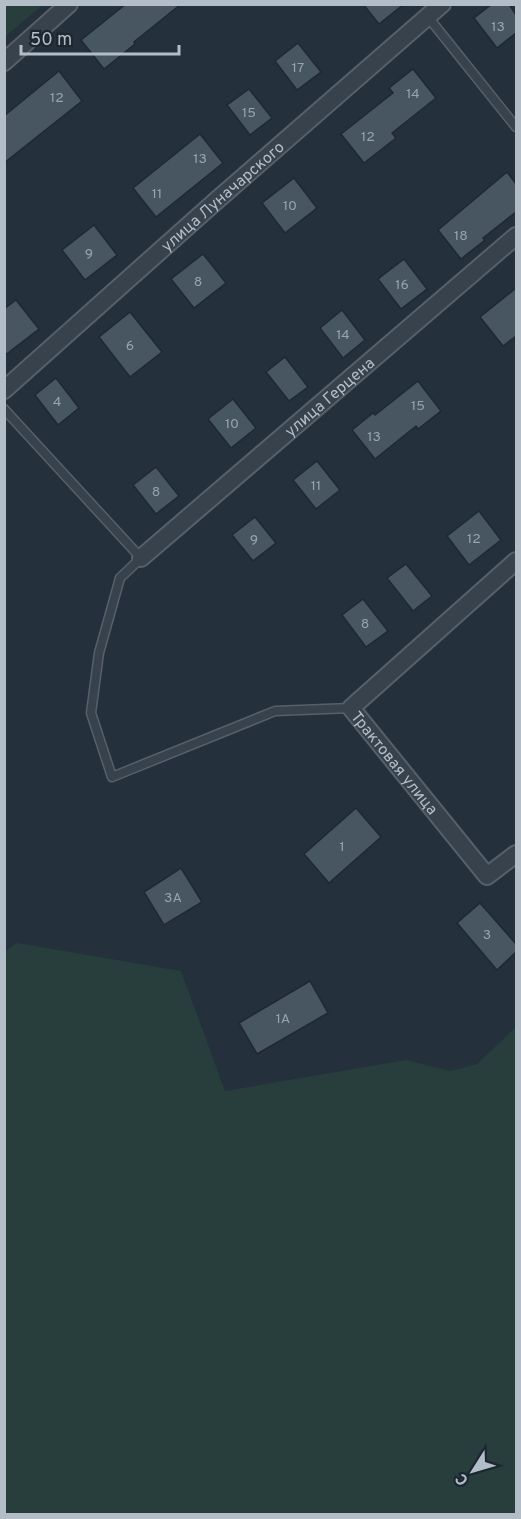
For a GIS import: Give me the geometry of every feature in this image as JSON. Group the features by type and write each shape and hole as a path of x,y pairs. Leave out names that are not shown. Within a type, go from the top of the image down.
{"street":[{"path":"4,62 69,4"},
{"name":"улица Луначарского","path":"4,390 442,4"},
{"name":"улица Герцена","path":"141,558 516,236"},
{"name":"Трактовая улица","path":"516,561 351,708 487,876 516,855"}],"lane":[{"path":"428,17 516,127"},
{"path":"4,409 141,558 120,578 99,653 91,712 112,777 275,711 351,708"}],"green space":[{"path":"5,4 42,4 42,5 5,37"},
{"path":"17,943 181,971 225,1091 406,1060 450,1071 477,1064 516,1027 516,1514 5,1514 4,952"}],"building":[{"path":"126,4 181,4 104,69 81,40"},
{"path":"363,4 404,4 379,24"},
{"path":"492,4 509,4 516,15 516,33 497,48 474,18"},
{"path":"298,43 321,72 297,90 275,61"},
{"path":"413,69 436,98 392,133 396,138 364,163 341,134 393,93 389,88"},
{"path":"59,71 82,101 4,163 4,116"},
{"path":"249,89 272,118 250,135 227,105"},
{"path":"200,134 223,163 156,217 133,188"},
{"path":"507,172 516,184 516,212 461,259 438,230"},
{"path":"294,178 317,208 285,233 262,203"},
{"path":"94,225 117,255 85,280 62,250"},
{"path":"203,254 226,283 194,308 171,279"},
{"path":"404,259 427,289 401,309 378,279"},
{"path":"516,288 516,336 503,346 480,317"},
{"path":"16,300 39,329 4,356 4,309"},
{"path":"342,310 365,340 343,358 320,328"},
{"path":"130,312 162,352 130,377 99,337"},
{"path":"285,357 308,387 289,401 266,372"},
{"path":"56,378 79,408 58,425 35,395"},
{"path":"418,381 441,411 418,429 416,426 375,459 352,430"},
{"path":"233,399 256,428 231,448 208,419"},
{"path":"317,461 340,490 316,509 293,480"},
{"path":"156,467 179,496 156,514 133,485"},
{"path":"479,511 501,540 469,565 447,536"},
{"path":"255,517 276,543 253,561 232,535"},
{"path":"406,564 432,596 413,611 387,578"},
{"path":"363,599 388,631 366,647 342,615"},
{"path":"356,808 381,837 329,883 304,854"},
{"path":"181,868 202,902 164,925 144,892"},
{"path":"480,903 516,944 516,952 497,970 457,923"},
{"path":"310,981 328,1013 257,1054 239,1023"}]}
